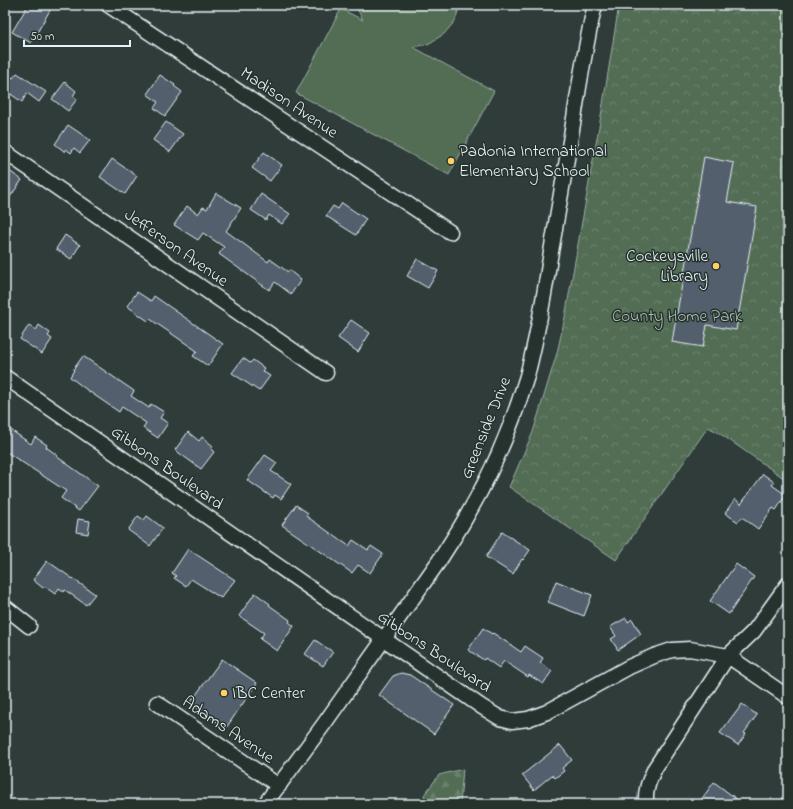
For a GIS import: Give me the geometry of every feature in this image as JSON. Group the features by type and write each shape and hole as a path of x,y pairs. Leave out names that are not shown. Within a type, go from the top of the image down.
{"street":[{"name":"Madison Avenue","path":"108,5 450,232"},
{"name":"Greenside Drive","path":"265,804 324,724 439,561 469,513 493,466 510,425 519,401 533,351 541,313 583,64 595,5"},
{"name":"Jefferson Avenue","path":"5,152 326,373"},
{"name":"Gibbons Boulevard","path":"5,377 500,718 512,721 528,719 547,712 629,667 672,650 690,650 728,656"},
{"path":"646,804 648,784 655,768 728,656 754,631 788,584"},
{"path":"5,607 29,626"},
{"path":"728,656 788,697"},
{"name":"Adams Avenue","path":"157,703 278,786"}],"green space":[{"path":"355,5 460,5 455,21 444,34 428,44 413,47 494,91 449,175 296,93 341,9 363,20"},
{"name":"County Home Park","path":"619,5 788,5 788,481 708,427 616,560 509,487 533,432 557,353 565,317 602,110"},
{"path":"463,769 460,804 426,804 424,795 439,775"}],"building":[{"path":"28,5 53,5 31,43 12,32"},
{"path":"17,73 46,92 39,102 27,93 22,102 5,90 5,86 11,77 13,78"},
{"path":"160,75 175,85 174,86 182,92 165,116 154,108 158,102 147,94"},
{"path":"65,82 76,91 73,96 77,99 68,111 52,99"},
{"path":"166,122 183,134 170,152 153,140"},
{"path":"68,125 90,140 80,153 74,148 71,153 66,149 65,152 55,144"},
{"path":"264,152 282,165 270,181 252,168"},
{"name":"Cockeysville Library","path":"704,157 734,163 727,202 757,207 736,330 707,325 703,347 672,342"},
{"path":"112,159 137,176 125,194 100,177"},
{"path":"5,168 22,180 5,204"},
{"path":"216,193 241,208 226,231 268,262 270,259 288,272 289,270 301,280 291,294 275,282 269,290 219,254 224,247 203,233 198,240 174,225 187,206 198,214 203,207 207,209"},
{"path":"261,194 290,214 282,224 269,215 266,220 251,210"},
{"path":"342,203 366,219 356,235 326,216 333,206 338,209"},
{"path":"65,235 80,245 71,259 56,249"},
{"path":"417,259 438,271 428,288 407,276"},
{"path":"137,292 151,301 154,296 223,344 208,366 193,356 197,351 150,319 148,321 127,306"},
{"path":"351,320 370,333 358,352 338,338"},
{"path":"29,325 36,330 39,325 50,333 48,336 52,339 42,354 20,339"},
{"path":"83,356 134,391 131,396 149,408 151,404 164,412 160,418 168,423 158,438 143,428 146,423 122,407 119,412 70,377"},
{"path":"243,358 250,363 253,360 264,368 262,371 270,376 259,391 232,373"},
{"path":"5,426 31,444 35,437 47,445 46,447 57,455 56,456 98,486 79,511 61,498 66,491 5,451"},
{"path":"188,432 199,441 202,437 213,446 211,449 214,452 201,469 175,450"},
{"path":"265,455 277,463 271,471 291,484 281,499 275,495 273,498 247,480"},
{"path":"763,474 774,482 772,485 786,495 776,510 773,508 758,529 742,517 738,522 725,513 735,499 741,504"},
{"path":"296,505 308,513 306,516 349,546 353,540 368,550 371,546 383,554 370,573 358,565 352,573 282,525"},
{"path":"138,516 144,520 147,516 163,528 150,546 128,530"},
{"path":"78,519 90,521 88,534 76,532"},
{"path":"502,532 530,550 523,560 522,559 513,574 486,557"},
{"path":"188,549 235,580 221,598 191,579 186,586 174,578 176,576 172,573"},
{"path":"47,561 95,594 86,605 65,590 64,592 59,588 55,594 44,586 43,588 33,580"},
{"path":"736,564 754,577 729,614 710,601"},
{"path":"556,581 592,595 584,616 548,602"},
{"path":"255,593 290,620 289,622 294,626 277,651 260,639 264,633 239,616"},
{"path":"626,618 628,622 632,619 641,634 618,650 611,639 616,636 610,627"},
{"path":"483,628 521,652 525,646 543,658 540,663 552,671 543,684 529,675 528,677 504,661 499,668 485,658 484,660 468,650"},
{"path":"315,640 333,652 323,666 305,654"},
{"name":"IBC Center","path":"222,659 257,683 226,728 190,703"},
{"path":"401,673 410,675 454,705 434,734 379,695 393,676"},
{"path":"742,704 757,715 744,733 746,734 738,745 720,733"},
{"path":"560,745 572,760 562,768 564,771 555,778 552,775 534,790 522,775"},
{"path":"714,782 743,804 698,804"}],"place":[{"name":"Padonia International Elementary School","path":"451,161"},
{"name":"Cockeysville Library","path":"716,266"},
{"name":"IBC Center","path":"224,693"}]}
